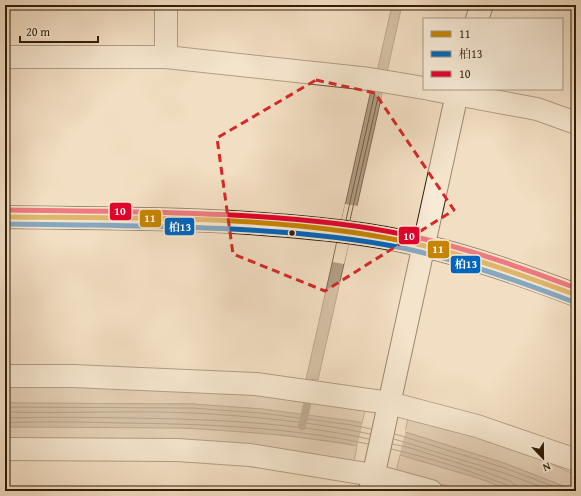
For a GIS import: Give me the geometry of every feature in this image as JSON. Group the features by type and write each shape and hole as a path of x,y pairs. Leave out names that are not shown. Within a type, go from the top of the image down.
{"street":[{"path":"166,5 166,57"},
{"path":"477,18 482,5"},
{"path":"5,57 166,57 370,79 423,88"},
{"path":"444,90 458,91 537,108 576,123"},
{"path":"373,478 458,91"},
{"path":"5,217 152,219 283,226 365,234 423,246 517,273 576,295"},
{"path":"5,376 73,376 256,384 477,426 576,460"},
{"path":"5,449 177,450 250,455 373,478 431,491"}],"highlighted area":[{"path":"316,80 375,93 454,210 325,291 233,254 217,138"}],"shaded area":[{"path":"5,386 215,389 366,407 362,423 262,409 192,404 5,403"},
{"path":"408,418 478,437 534,456 576,475 576,491 504,463 405,432"},
{"path":"100,426 223,430 297,437 357,446 354,462 5,439 5,427"},
{"path":"400,455 478,478 513,491 465,491 396,472"}],"water":[{"path":"392,5 402,5 318,380 306,379 371,90 378,67"},
{"path":"5,403 192,404 262,409 353,421 405,432 504,463 576,491 513,491 478,478 404,456 344,443 282,435 189,428 5,427"}],"pier":[{"path":"345,204 358,206 344,264 333,262"},
{"path":"363,421 406,430 399,457 357,448"}],"waterway":[{"path":"302,426 307,405"}],"transit line":[{"name":"10","path":"5,210 219,214 328,222 387,231 449,245 513,265 576,288"},
{"name":"11","path":"5,217 154,218 255,222 305,226 403,241 425,246 469,258 576,295"},
{"name":"柏13","path":"5,224 219,228 327,236 384,244 425,253 511,279 574,302"}]}
